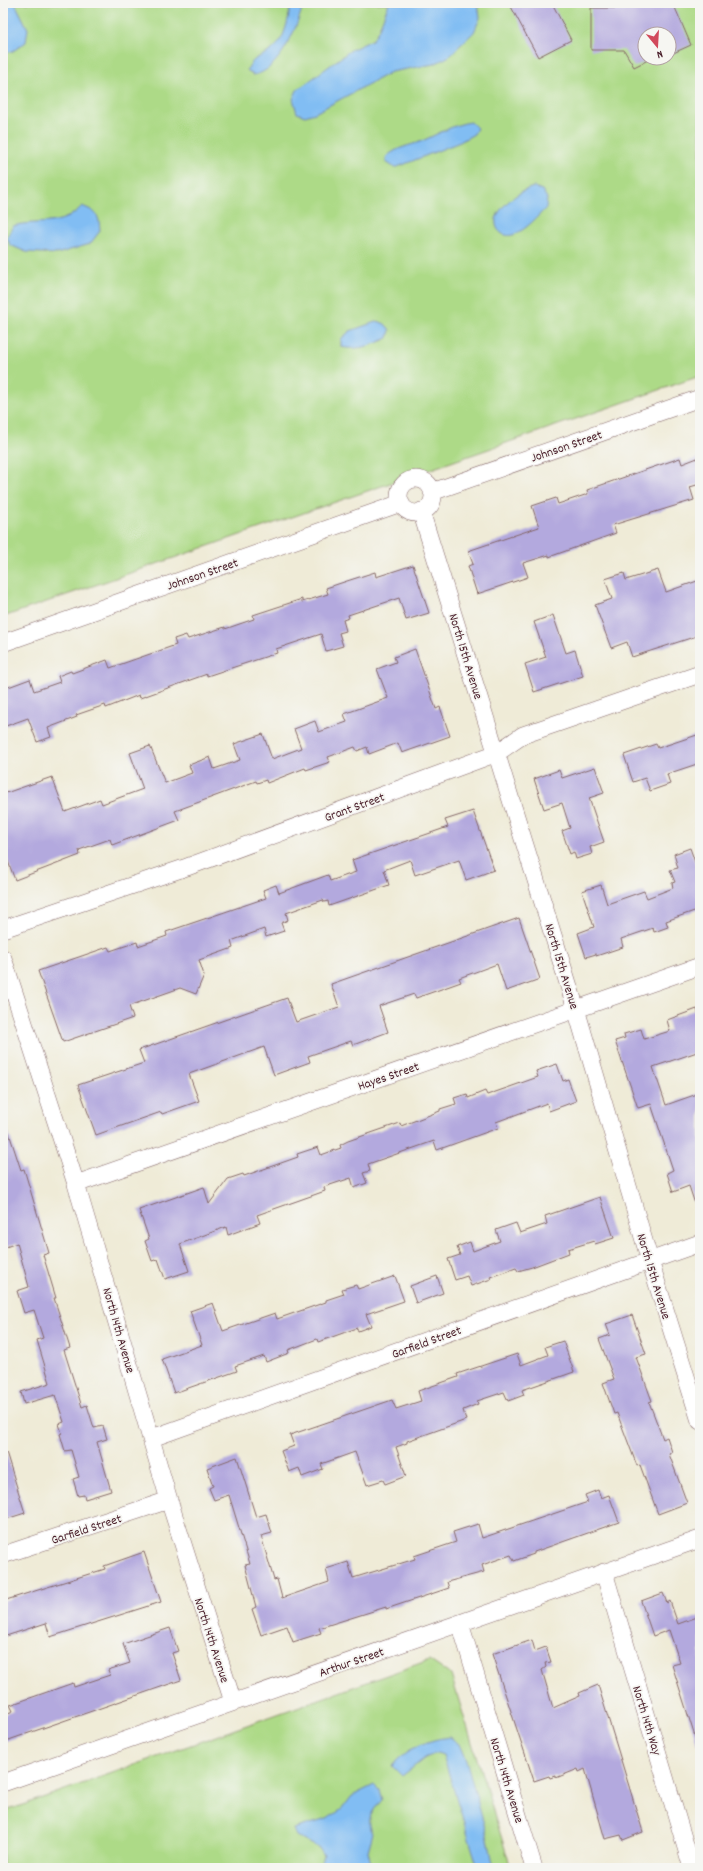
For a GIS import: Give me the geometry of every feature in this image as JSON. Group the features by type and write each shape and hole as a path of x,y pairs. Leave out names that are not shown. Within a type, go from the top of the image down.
{"street":[{"name":"Johnson Street","path":"432,492 700,398"},
{"path":"419,479 424,481 432,492 432,501 429,506 421,511 413,512 408,510 400,503 399,492 404,483 409,480 419,479"},
{"name":"Johnson Street","path":"3,643 400,503"},
{"name":"North 15th Avenue","path":"421,511 576,1009 650,1261 700,1421"},
{"name":"Grant Street","path":"3,929 187,867 497,754 523,735 700,674"},
{"name":"North 14th Avenue","path":"3,958 76,1184 169,1500 233,1702"},
{"name":"Hayes Street","path":"76,1184 700,966"},
{"name":"Garfield Street","path":"152,1438 700,1243"},
{"name":"Garfield Street","path":"3,1556 169,1500"},
{"name":"Arthur Street","path":"3,1783 700,1539"},
{"name":"North 14th Way","path":"604,1572 692,1868"},
{"name":"North 14th Avenue","path":"460,1623 534,1868"}],"green space":[{"path":"3,3 700,3 700,376 3,617"},
{"path":"429,1660 451,1675 511,1868 3,1868 3,1812"}],"water":[{"path":"3,3 15,3 28,29 26,42 13,51 3,53"},
{"path":"291,3 303,3 297,24 286,47 271,66 262,72 253,75 247,70 252,62 273,49 284,34"},
{"path":"389,3 478,3 480,18 474,32 448,57 434,64 391,72 315,113 305,116 297,113 293,99 297,90 351,50 372,40 378,31"},
{"path":"471,122 477,128 474,134 460,142 395,168 386,162 387,156 395,151 422,141 452,127"},
{"path":"534,187 542,190 547,198 546,208 519,232 511,235 504,235 501,233 498,230 496,223 498,214 506,204 517,195"},
{"path":"82,206 94,212 99,221 100,231 90,244 57,254 26,252 10,245 7,237 13,226 58,221 74,213"},
{"path":"378,321 385,324 390,330 388,338 359,348 341,347 341,339 350,331"},
{"path":"450,1737 459,1744 467,1763 488,1839 494,1868 478,1868 443,1755 437,1753 425,1758 402,1776 392,1766 397,1760 418,1746 434,1740"},
{"path":"374,1785 379,1790 382,1800 373,1811 370,1819 373,1833 368,1851 372,1868 320,1868 324,1856 319,1848 296,1836 293,1829 327,1819 342,1809 352,1796"}],"building":[{"path":"509,3 552,3 571,40 538,57"},
{"path":"632,3 673,3 691,45 677,51 677,26 637,26 637,66 634,67 624,50 591,50 591,8 621,8"},
{"path":"700,457 700,484 690,487 694,500 613,525 616,533 549,557 549,555 523,563 528,577 477,594 468,566 473,564 468,551 539,527 532,506 556,498 558,504 588,494 587,490 680,458 682,464"},
{"path":"413,565 429,613 406,620 399,598 348,615 349,618 343,620 346,631 339,633 343,646 326,651 321,634 276,649 277,653 207,676 207,674 140,698 139,695 106,708 105,705 76,715 77,717 48,728 51,737 37,742 28,718 3,727 3,689 30,679 34,691 60,682 58,676 71,671 72,673 107,660 110,668 176,645 174,639 186,635 188,639 225,627 225,629 254,619 253,615 302,599 302,602 328,594 326,588 375,572 376,577"},
{"path":"658,570 666,592 700,580 700,635 632,657 627,642 611,648 595,605 612,599 605,579 624,573 626,580"},
{"path":"553,615 566,653 575,650 583,676 534,692 525,664 546,657 534,622"},
{"path":"415,649 436,709 440,707 450,736 402,753 398,743 369,754 367,747 357,751 355,747 328,757 330,762 306,770 305,768 267,783 266,780 257,783 256,781 175,811 179,820 112,845 110,839 79,850 80,855 15,880 3,848 3,794 52,777 65,812 100,799 102,804 143,789 130,753 150,746 165,783 192,773 189,765 210,757 214,769 240,760 234,744 263,734 272,759 301,748 294,729 315,721 319,732 347,722 344,714 388,698 377,669 396,662 394,657"},
{"path":"700,734 700,763 667,774 670,784 650,791 645,778 633,782 624,755 656,744 658,748"},
{"path":"595,767 604,793 589,798 604,842 590,847 592,854 576,859 574,852 570,854 562,831 570,828 562,803 544,809 534,779 559,770 562,778"},
{"path":"473,811 494,870 466,880 459,860 415,875 410,860 384,870 389,885 329,906 328,901 324,902 323,900 286,913 288,920 281,923 284,931 266,937 264,929 231,941 233,948 199,960 204,975 196,994 180,988 129,1006 133,1018 63,1042 38,971 108,947 110,951 137,942 138,946 167,936 166,932 266,898 263,890 276,885 279,893 328,875 330,881 356,872 352,860 448,827 445,820"},
{"path":"690,848 700,876 700,909 666,921 668,927 654,932 653,928 621,939 623,947 596,956 596,954 586,957 578,933 594,927 582,891 601,885 607,904 644,891 647,898 673,888 672,883 675,882 670,870 678,868 674,854"},
{"path":"519,918 540,979 506,991 497,964 459,978 461,982 416,998 414,994 379,1006 388,1032 353,1045 351,1041 308,1056 310,1062 274,1075 264,1047 189,1074 199,1101 162,1114 161,1112 96,1135 78,1085 144,1063 139,1050 287,998 296,1022 339,1007 331,984"},
{"path":"697,1009 700,1019 700,1051 653,1067 666,1105 700,1093 700,1212 698,1213 689,1186 673,1192 667,1173 673,1170 651,1104 638,1108 615,1041 625,1038 624,1034 641,1029 644,1039 670,1031 667,1020"},
{"path":"557,1064 563,1081 568,1079 576,1101 549,1111 547,1103 496,1122 498,1128 437,1150 434,1141 368,1164 370,1171 363,1173 367,1183 354,1188 351,1178 324,1187 325,1191 257,1215 260,1223 228,1235 226,1227 180,1244 189,1271 165,1279 158,1259 152,1261 145,1241 149,1239 139,1210 204,1187 209,1204 228,1179 243,1174 244,1176 298,1157 297,1154 318,1147 321,1155 341,1148 340,1145 348,1141 400,1123 401,1126 440,1111 440,1109 456,1104 454,1098 467,1094 468,1098 485,1091 487,1095 538,1077 536,1071"},
{"path":"6,1124 21,1170 24,1169 49,1253 43,1255 56,1298 54,1298 70,1348 64,1350 82,1407 87,1405 94,1428 103,1426 107,1439 97,1442 111,1491 85,1499 84,1495 78,1496 73,1479 79,1477 71,1450 65,1451 60,1434 62,1433 59,1424 64,1422 55,1395 24,1404 21,1392 50,1383 37,1340 43,1338 34,1310 24,1313 17,1291 29,1287 17,1243 3,1248 3,1125"},
{"path":"600,1197 614,1238 595,1244 594,1241 568,1249 569,1253 518,1271 516,1268 490,1277 491,1279 471,1286 467,1276 455,1280 448,1259 460,1255 457,1247 470,1242 473,1251 500,1241 496,1230 516,1223 520,1233 547,1224 545,1216"},
{"path":"395,1276 404,1301 366,1314 371,1326 358,1331 357,1328 318,1342 317,1339 288,1350 289,1353 266,1362 264,1356 235,1366 237,1371 174,1393 162,1359 202,1345 190,1311 213,1303 223,1331 275,1313 277,1319 326,1302 326,1300 344,1294 342,1289 356,1285 358,1289"},
{"path":"437,1276 443,1293 416,1303 410,1286"},
{"path":"632,1315 646,1354 636,1357 652,1401 649,1402 663,1439 667,1437 672,1452 669,1454 687,1503 658,1514 640,1465 637,1466 617,1413 614,1414 603,1383 614,1379 599,1339 610,1335 606,1324"},
{"path":"563,1341 574,1372 522,1390 524,1395 508,1401 504,1392 477,1401 478,1404 463,1410 466,1420 407,1441 407,1443 396,1447 406,1476 385,1484 383,1480 367,1485 355,1452 321,1464 323,1469 302,1477 299,1468 289,1472 281,1451 294,1446 290,1435 392,1400 396,1409 421,1401 418,1391 458,1377 457,1374 517,1354 521,1365 548,1355 545,1347"},
{"path":"3,1452 6,1452 25,1513 3,1520"},
{"path":"237,1457 256,1517 266,1514 272,1533 261,1536 274,1580 277,1579 282,1598 329,1582 326,1569 348,1562 353,1578 415,1559 414,1556 456,1542 453,1532 478,1524 482,1538 588,1502 585,1495 598,1490 601,1498 609,1495 619,1522 534,1552 534,1554 514,1561 511,1555 482,1565 484,1572 447,1582 449,1588 386,1609 386,1607 319,1628 321,1633 293,1642 287,1626 261,1635 252,1609 256,1607 245,1565 250,1564 229,1495 214,1500 209,1488 213,1486 207,1468"},
{"path":"144,1552 161,1602 50,1637 46,1623 3,1637 3,1601 105,1569 104,1566"},
{"path":"663,1593 667,1603 670,1601 678,1624 700,1616 700,1742 697,1743 672,1665 680,1663 669,1630 653,1636 641,1601"},
{"path":"170,1628 178,1651 172,1653 181,1680 3,1742 3,1715 13,1711 10,1705 73,1683 74,1687 110,1675 108,1670 130,1663 123,1644"},
{"path":"532,1640 535,1651 546,1647 551,1662 545,1663 546,1667 542,1670 553,1708 580,1696 579,1693 598,1685 643,1832 623,1840 621,1835 605,1839 585,1769 579,1772 578,1769 556,1778 556,1776 550,1778 549,1776 534,1781 492,1654"}]}
